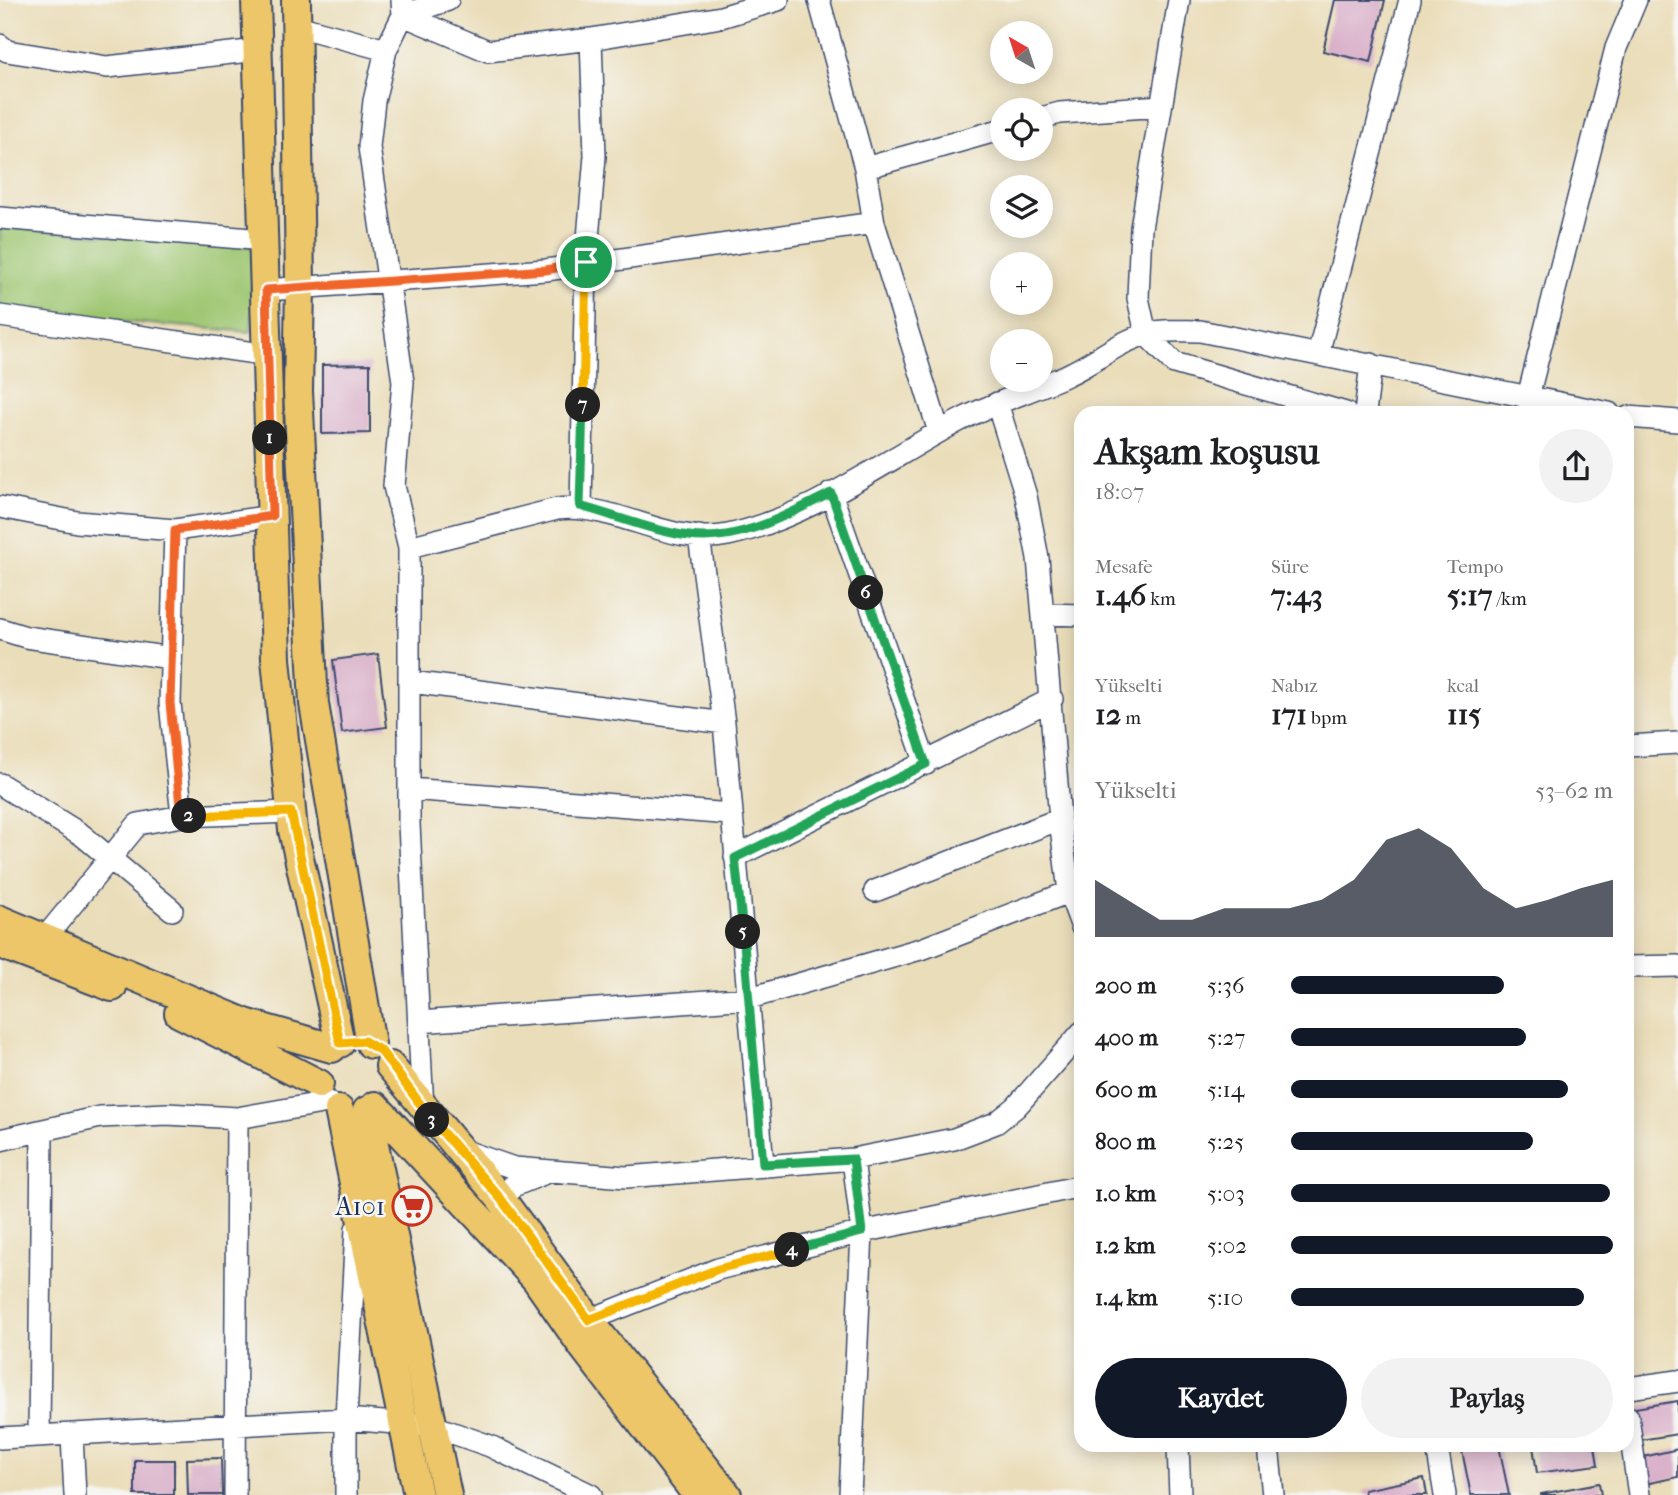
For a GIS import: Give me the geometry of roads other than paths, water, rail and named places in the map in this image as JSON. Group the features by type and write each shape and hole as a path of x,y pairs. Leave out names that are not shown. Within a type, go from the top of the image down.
{"main road":[{"path":"256,0 276,659 291,812 336,1046"},
{"path":"296,13 300,286 298,391 314,704 371,1044"},
{"path":"0,920 245,1023 336,1046"},
{"path":"0,944 174,1011 346,1103 386,1096 391,1083 390,1066"},
{"path":"697,1495 584,1348 536,1279 346,1103 321,1064 336,1046 351,1040 371,1044 381,1051 423,1110 510,1211 589,1320 727,1495"},
{"path":"346,1103 358,1201 418,1495"},
{"path":"346,1103 433,1426 447,1495"}],"street":[{"path":"402,8 448,0"},
{"path":"402,8 488,51 591,39 705,9 721,17 778,0"},
{"path":"819,0 865,168 874,223 939,432"},
{"path":"1179,0 1141,228 1138,298 1146,334 1174,363 1322,406"},
{"path":"1318,354 1410,0"},
{"path":"409,547 557,509 580,506 690,536 726,536 765,523 831,493 939,432 997,403 1091,364 1146,334 1200,331 1371,364 1528,405 1616,48 1636,0"},
{"path":"402,8 386,50 374,101 369,147 403,382 394,486 409,547 409,789 423,1110"},
{"path":"296,13 386,50"},
{"path":"580,506 586,262 595,156 591,39"},
{"path":"0,45 7,51 19,54 107,67 258,50"},
{"path":"1053,115 1161,106"},
{"path":"865,168 990,134"},
{"path":"0,218 265,240"},
{"path":"266,290 546,270 586,262 874,223"},
{"path":"0,316 268,355"},
{"path":"1366,406 1371,364"},
{"path":"997,403 1026,496 1038,558 1052,699 1060,819 1069,892 1074,905"},
{"path":"1634,417 1678,421"},
{"path":"831,493 926,764"},
{"path":"0,507 77,522 175,530 272,516"},
{"path":"175,530 170,703 181,816"},
{"path":"699,536 724,723 763,1164"},
{"path":"1044,614 1074,615"},
{"path":"0,629 26,636 171,658"},
{"path":"411,682 724,723"},
{"path":"735,858 1052,699"},
{"path":"1634,746 1678,743"},
{"path":"0,784 82,835 172,910"},
{"path":"409,789 731,814"},
{"path":"44,939 138,824 181,816 291,812"},
{"path":"875,891 1060,819"},
{"path":"419,1022 750,998 924,948 1069,892"},
{"path":"1634,967 1678,966"},
{"path":"457,1149 514,1168 626,1177 716,1171 763,1164 853,1159 954,1139 996,1123 1016,1107 1074,1041"},
{"path":"0,1140 100,1117 167,1114 237,1118 346,1103"},
{"path":"235,1495 237,1118"},
{"path":"39,1437 42,1131"},
{"path":"850,1495 862,1232 853,1159"},
{"path":"510,1211 506,1199 511,1186 549,1172"},
{"path":"589,1320 718,1269 862,1232 1074,1188"},
{"path":"346,1495 346,1419 358,1201"},
{"path":"1634,1387 1678,1381"},
{"path":"0,1438 346,1419 403,1421 433,1426 490,1446 591,1495"},
{"path":"72,1436 75,1495"},
{"path":"1178,1452 1181,1495"},
{"path":"1269,1452 1273,1495"},
{"path":"1438,1452 1445,1495"},
{"path":"1633,1452 1639,1495"}],"place":[{"name":"A101","path":"412,1206"}]}
